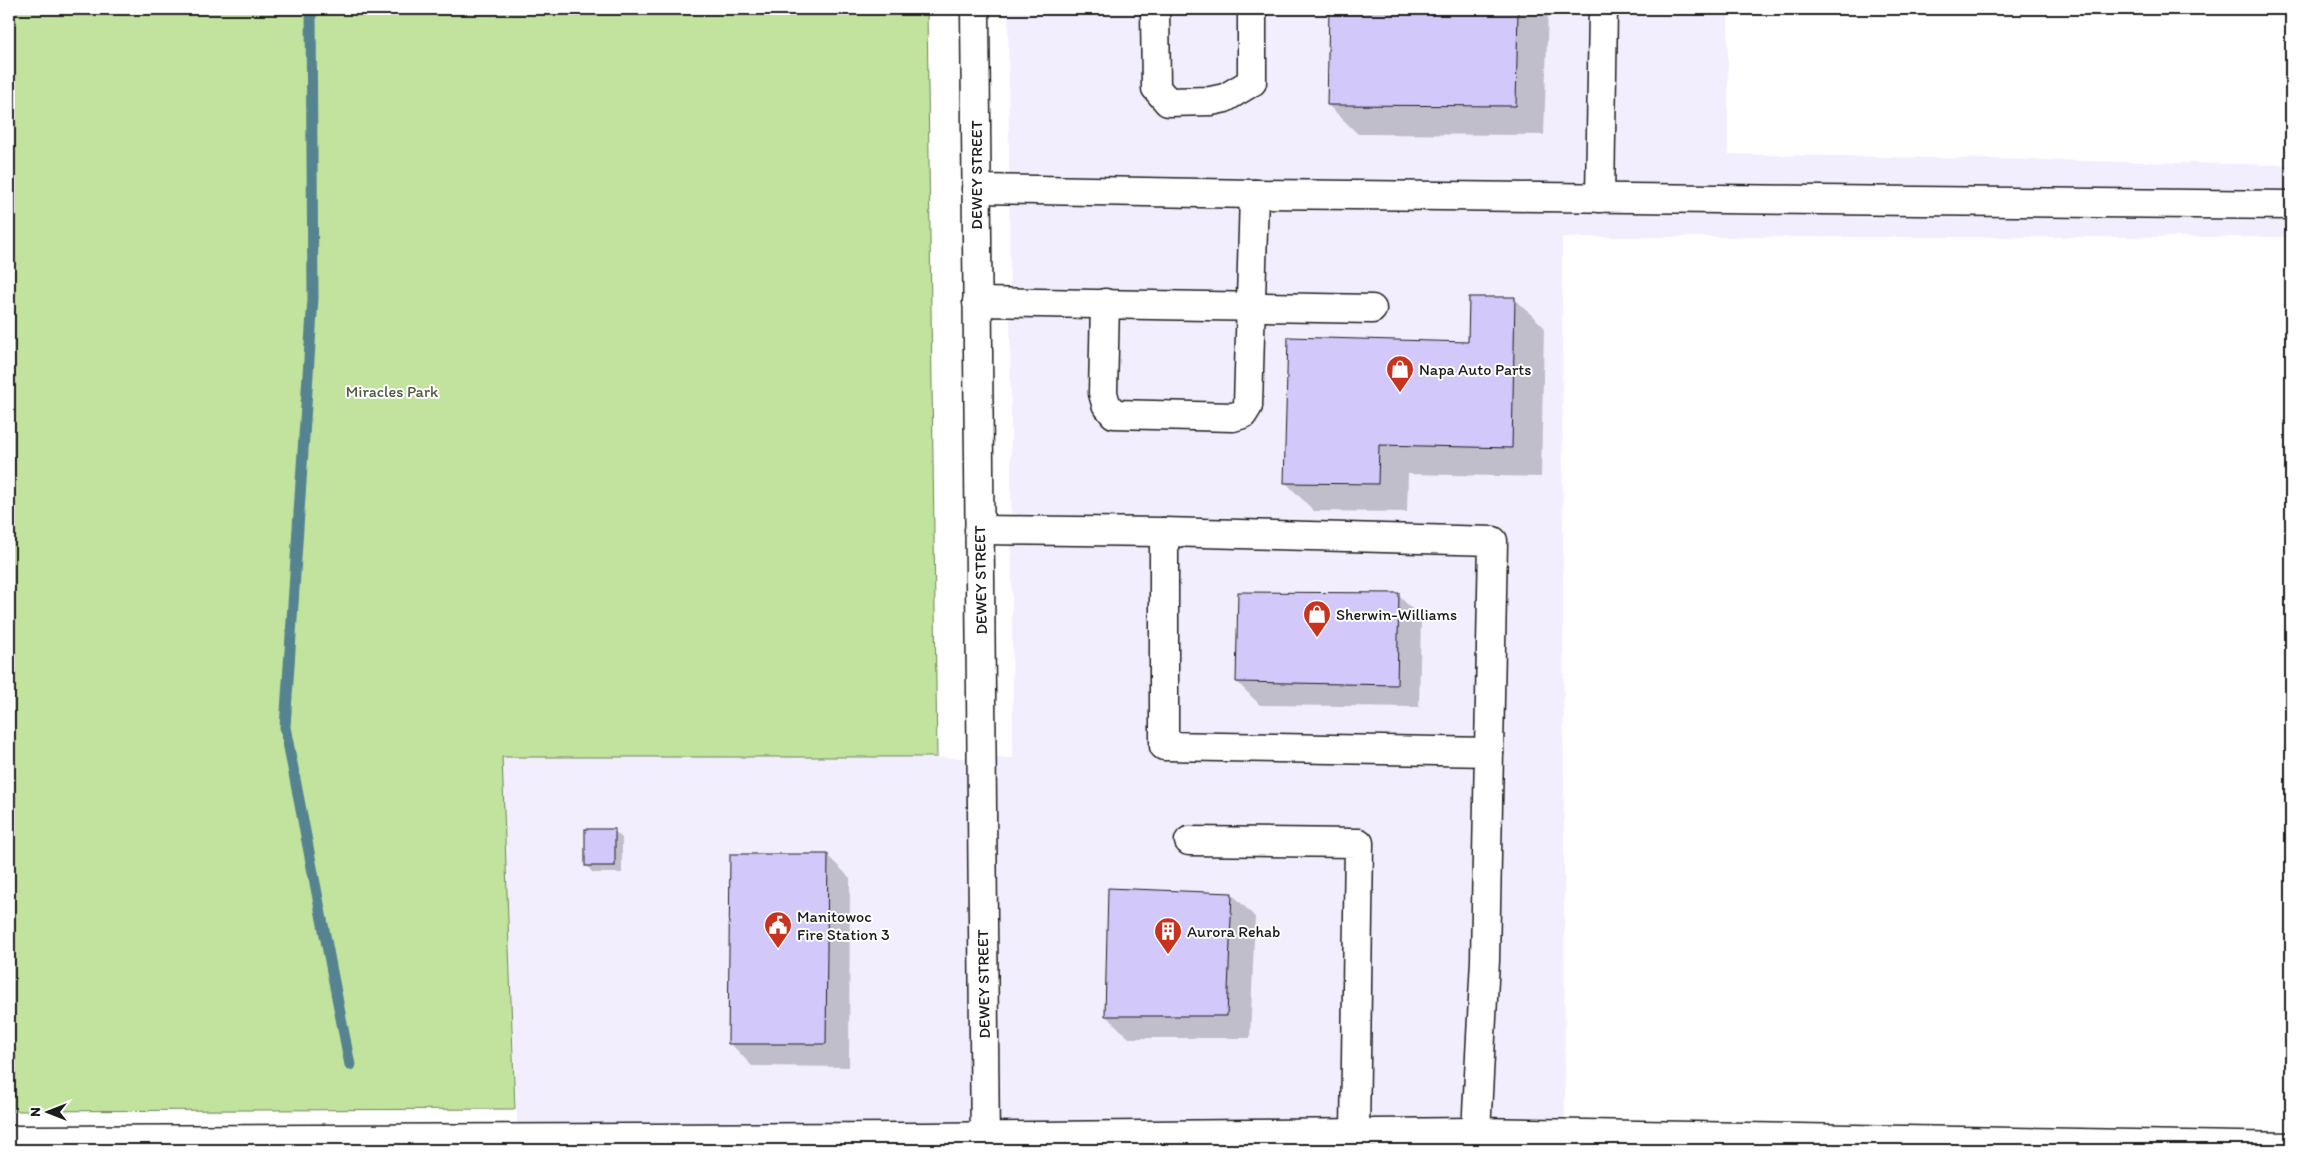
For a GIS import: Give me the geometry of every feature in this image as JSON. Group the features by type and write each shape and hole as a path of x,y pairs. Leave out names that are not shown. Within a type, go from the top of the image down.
{"street":[{"name":"DEWEY STREET","path":"975,9 985,1143"},
{"path":"1155,9 1156,88 1168,102 1211,101 1225,98 1252,82 1252,9"},
{"path":"1600,198 1603,9"},
{"path":"976,189 1254,194 2291,205"},
{"path":"1105,303 1103,393 1106,404 1114,414 1233,417 1243,414 1248,406 1254,194"},
{"path":"977,302 1105,303 1372,310"},
{"path":"979,530 1164,532 1493,541 1485,960 1476,1132"},
{"path":"1164,532 1164,746 1489,752"},
{"path":"1188,841 1359,843 1355,1132"},
{"path":"9,1140 167,1144 1194,1142 1355,1132 1476,1132 2291,1147"}],"shaded area":[{"path":"1008,9 1728,9 1728,154 2291,165 2291,237 1562,237 1565,1135 1958,1150 518,1150 502,757 1013,758"}],"green space":[{"name":"Miracles Park","path":"9,9 927,9 937,757 502,757 515,1109 9,1111"}],"building":[{"path":"1329,9 1518,9 1516,106 1327,105"},
{"name":"Napa Auto Parts","path":"1469,297 1515,297 1512,448 1379,445 1378,484 1284,483 1288,337 1468,342"},
{"name":"Sherwin-Williams","path":"1238,592 1399,593 1397,685 1236,682"},
{"path":"585,829 615,829 615,866 585,866"},
{"name":"Manitowoc Fire Station 3","path":"730,854 828,854 826,1044 728,1044"},
{"name":"Aurora Rehab","path":"1108,888 1232,893 1227,1016 1105,1016"}],"waterway":[{"path":"311,9 313,298 285,727 350,1065"}],"place":[{"name":"Napa Auto Parts","path":"1400,393"},
{"name":"Sherwin-Williams","path":"1317,638"},
{"name":"Manitowoc Fire Station 3","path":"778,949"},
{"name":"Aurora Rehab","path":"1168,955"}]}
